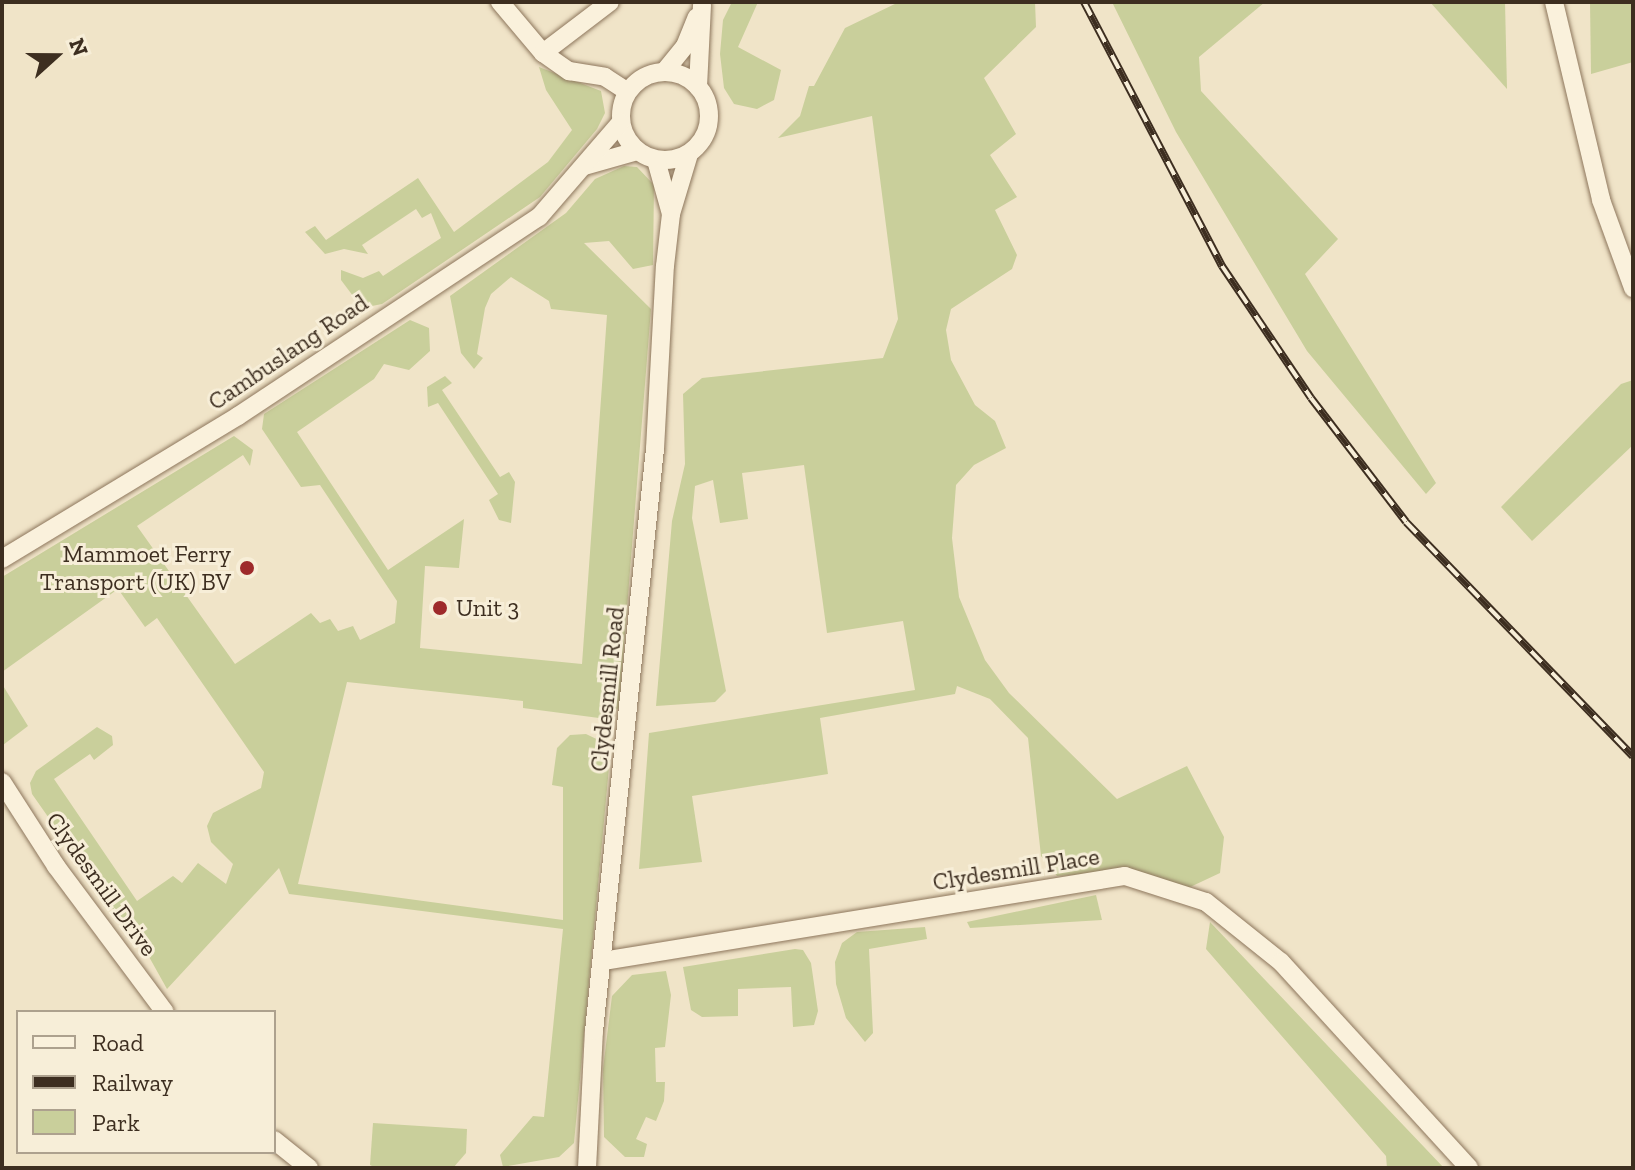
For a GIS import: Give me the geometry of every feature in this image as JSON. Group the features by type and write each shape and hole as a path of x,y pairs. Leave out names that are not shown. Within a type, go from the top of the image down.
{"street":[{"path":"500,2 543,53 569,71 605,77 628,92"},
{"path":"543,53 610,2"},
{"path":"1554,3 1601,200 1633,288"},
{"path":"664,72 685,46 703,4"},
{"path":"698,87 703,4"},
{"path":"664,72 698,87 705,98 708,124 689,154 656,160 637,151 621,122 628,92 650,74 664,72"},
{"name":"Cambuslang Road","path":"2,559 238,416 539,217 621,122"},
{"path":"584,166 637,151"},
{"name":"Clydesmill Road","path":"582,1167 655,449 671,214 689,154"},
{"name":"Clydesmill Road","path":"656,160 671,214"},
{"name":"Clydesmill Drive","path":"2,782 56,866 164,1010"},
{"name":"Clydesmill Place","path":"603,961 1125,876 1206,902 1281,962 1469,1168"},
{"path":"276,1142 309,1168"}],"green space":[{"path":"732,2 758,2 738,47 781,70 774,100 757,109 734,104 724,88 720,54 723,20"},
{"path":"899,2 1035,2 1036,27 984,78 1016,134 990,155 1017,197 995,210 1017,255 1012,269 951,309 946,330 951,360 975,405 995,421 1006,448 974,465 956,485 952,538 959,597 985,660 1009,693 1117,799 1187,766 1224,837 1220,873 1188,888 1122,872 1057,876 1041,856 1028,738 990,699 957,686 955,694 820,718 828,774 692,796 702,862 639,869 649,733 915,690 903,621 827,633 804,465 742,473 748,519 720,523 713,480 695,486 692,518 726,691 715,702 656,706 672,521 685,464 683,394 702,378 883,358 898,319 872,116 778,138 800,116 809,86 814,86 845,28"},
{"path":"1112,2 1265,2 1199,57 1201,91 1338,239 1305,274 1436,483 1426,494 1307,351 1176,132"},
{"path":"1430,2 1505,2 1507,89"},
{"path":"1590,2 1633,2 1633,62 1591,74"},
{"path":"539,67 601,91 605,113 597,129 540,197 382,304 362,308 341,280 341,270 363,278 379,271 383,276 441,238 431,213 422,218 416,209 362,245 368,254 344,249 325,254 305,232 315,226 326,240 418,178 454,232 548,162 572,130 546,90"},
{"path":"624,166 637,167 654,185 653,265 633,269 609,241 584,243 651,309 619,708 599,718 523,708 523,701 347,682 298,884 563,920 563,787 552,785 557,748 570,735 586,734 611,746 574,1143 559,1157 503,1167 500,1155 533,1116 544,1117 563,929 289,894 279,868 167,989 129,921 124,925 32,794 30,783 36,771 97,727 112,736 113,745 94,760 90,754 54,779 137,901 173,876 182,883 198,863 226,884 233,864 211,842 207,826 213,813 261,788 264,772 157,618 145,627 118,589 2,672 2,577 234,436 253,450 250,466 243,455 137,526 235,664 311,613 320,623 330,619 338,631 353,626 360,640 395,623 397,601 320,485 301,487 262,429 264,414 410,320 429,328 430,351 409,370 384,364 374,379 297,432 388,570 464,519 459,568 425,566 420,648 582,664 607,315 551,309 549,301 511,277 491,294 485,308 477,354 483,358 474,369 461,353 450,296 566,213 595,179"},
{"path":"445,376 452,383 442,390 500,477 509,472 515,482 511,523 499,520 489,500 498,494 438,403 428,407 427,387"},
{"path":"1633,380 1633,445 1532,541 1501,507 1621,384"},
{"path":"2,684 28,726 3,745 2,743"},
{"path":"1096,895 1102,920 970,928 967,922"},
{"path":"1210,922 1444,1168 1387,1168 1386,1156 1206,949"},
{"path":"925,927 927,939 869,949 873,1033 865,1042 846,1018 836,984 835,962 842,943 857,932"},
{"path":"803,950 811,963 818,1011 814,1025 793,1027 791,987 738,989 738,1016 702,1017 691,1010 683,967"},
{"path":"666,971 671,995 665,1047 655,1048 656,1082 665,1082 664,1101 656,1121 646,1117 636,1139 647,1144 644,1157 625,1157 604,1137 603,1069 612,996 632,975"},
{"path":"373,1123 467,1129 466,1153 453,1168 376,1168 370,1165"}],"railway":[{"path":"1084,2 1222,266 1311,398 1406,522 1633,756"}],"place":[{"name":"Mammoet Ferry Transport (UK) BV","path":"247,568"},
{"name":"Unit 3","path":"440,608"}]}
